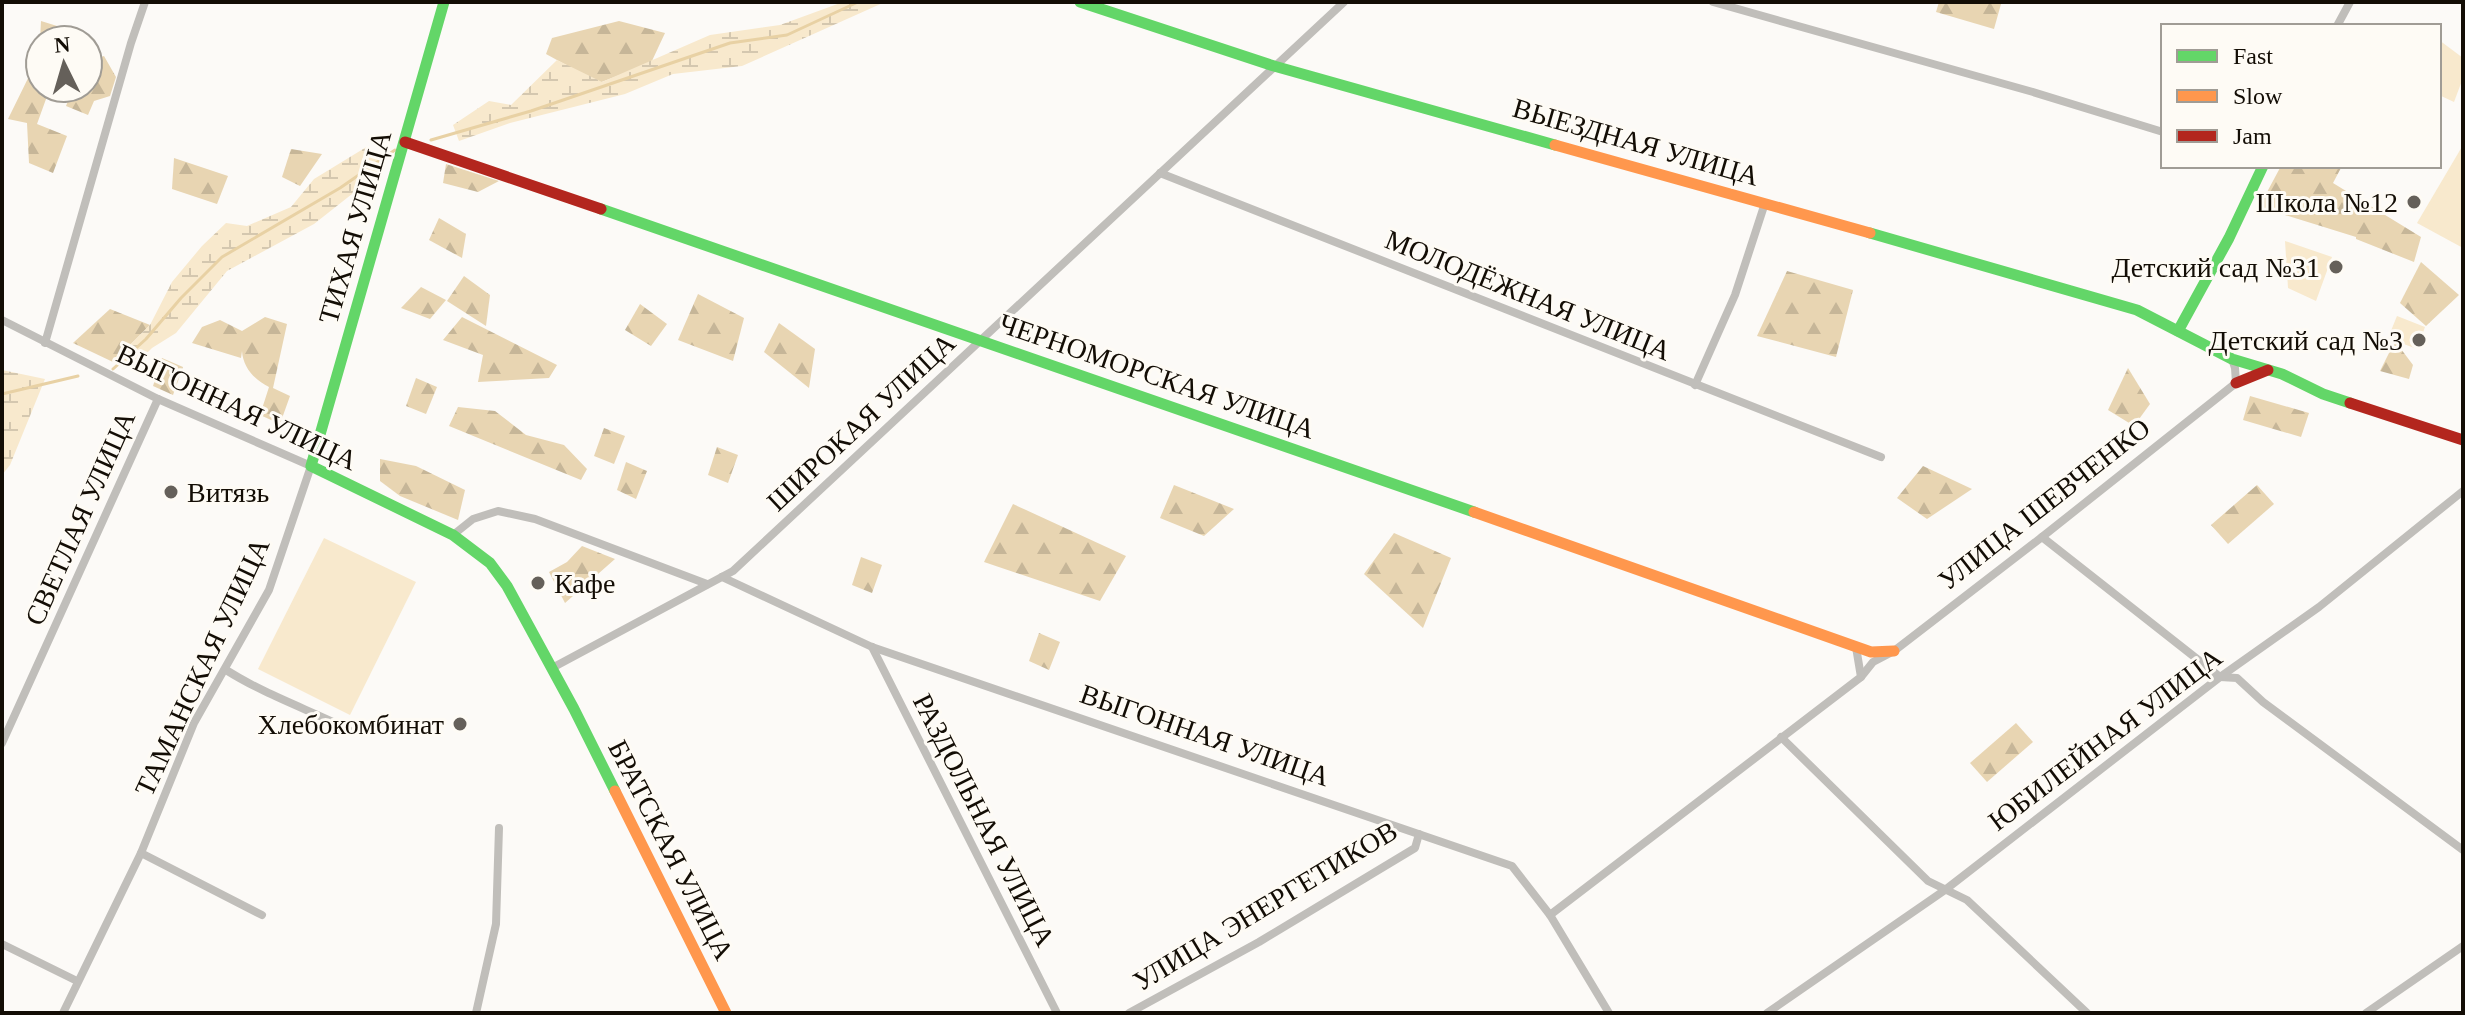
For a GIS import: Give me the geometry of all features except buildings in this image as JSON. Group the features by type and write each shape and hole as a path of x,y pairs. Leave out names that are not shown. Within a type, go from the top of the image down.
{"street":[{"path":"45,343 145,2"},
{"name":"ТИХАЯ УЛИЦА","path":"311,466 444,2"},
{"name":"ВЫЕЗДНАЯ УЛИЦА","path":"1080,2 1274,66 2105,299 2137,310 2232,359 2268,370 2323,394 2463,440"},
{"name":"ШИРОКАЯ УЛИЦА","path":"552,668 733,571 1344,2"},
{"path":"1713,2 2161,131"},
{"path":"2338,24 2350,2"},
{"name":"ЧЕРНОМОРСКАЯ УЛИЦА","path":"405,142 982,340 1856,647 1871,652 1894,651"},
{"path":"2178,331 2229,238 2258,168"},
{"name":"МОЛОДЁЖНАЯ УЛИЦА","path":"1160,173 1881,457"},
{"path":"1695,385 1735,295 1765,203"},
{"name":"ВЫГОННАЯ УЛИЦА","path":"2,320 158,399 311,466 453,535 490,563 507,586 574,709"},
{"path":"2232,359 2236,383 2268,370"},
{"name":"УЛИЦА ШЕВЧЕНКО","path":"1550,915 1861,677 1873,662 1894,651 2042,537 2236,383"},
{"name":"СВЕТЛАЯ УЛИЦА","path":"2,743 158,399"},
{"name":"ТАМАНСКАЯ УЛИЦА","path":"63,1013 141,853 194,723 269,590 311,466"},
{"name":"ЮБИЛЕЙНАЯ УЛИЦА","path":"1767,1013 1945,890 2220,677 2319,607 2463,491"},
{"path":"453,535 473,519 498,511 535,519 707,584"},
{"path":"2042,537 2220,677 2237,678 2263,702 2463,850"},
{"name":"ВЫГОННАЯ УЛИЦА","path":"722,577 872,647 1512,866 1550,915 1609,1013"},
{"name":"РАЗДОЛЬНАЯ УЛИЦА","path":"872,647 1057,1013"},
{"path":"1856,647 1861,677"},
{"path":"226,670 249,685 348,729"},
{"name":"БРАТСКАЯ УЛИЦА","path":"574,709 726,1013"},
{"path":"1781,737 1928,881 1967,900 2087,1013"},
{"path":"476,1013 496,924 499,828"},
{"name":"УЛИЦА ЭНЕРГЕТИКОВ","path":"1129,1013 1259,942 1415,848 1419,834"},
{"path":"141,853 262,915"},
{"path":"2,944 77,981"},
{"path":"2366,1013 2463,946"}],"green space":[{"path":"843,2 885,2 742,66 673,74 625,94 510,123 459,141 453,125 489,101 511,105 557,60 602,82 710,35 780,25"},
{"path":"1939,2 2001,4 1994,29 1936,12"},
{"path":"619,21 665,33 651,63 599,83 546,54 552,38"},
{"path":"2441,42 2463,58 2463,78 2454,102 2441,96"},
{"path":"104,56 116,77 110,96 104,98"},
{"path":"24,86 24,104 44,104 37,124 67,136 53,173 29,163 27,123 8,119"},
{"path":"67,104 93,104 88,115"},
{"path":"2463,145 2463,248 2417,223"},
{"path":"368,146 385,168 314,224 227,271 176,333 152,348 134,366 113,362 150,325 172,282 226,223 247,226 291,207 314,179"},
{"path":"291,149 322,154 300,186 282,177"},
{"path":"174,158 228,176 217,204 172,189"},
{"path":"446,164 499,181 478,192 443,183"},
{"path":"2280,168 2341,168 2333,183 2421,237 2414,262 2356,237 2259,207"},
{"path":"439,218 466,234 462,258 429,240"},
{"path":"2285,241 2332,257 2316,301 2288,288"},
{"path":"2421,262 2459,295 2426,326 2400,303"},
{"path":"1787,271 1853,290 1836,357 1757,336"},
{"path":"464,276 490,295 486,326 447,301"},
{"path":"421,287 446,300 430,319 401,308"},
{"path":"698,294 744,318 733,361 678,340"},
{"path":"640,304 667,324 651,346 625,330"},
{"path":"110,309 150,325 113,362 73,343"},
{"path":"2397,316 2425,327 2417,349 2388,338"},
{"path":"265,317 287,324 273,388 290,396 280,424 260,415 269,387 251,373 242,351 241,358 192,343 202,327 220,320 242,331"},
{"path":"462,317 557,365 549,378 478,382 483,355 443,340"},
{"path":"779,323 815,349 809,388 764,352"},
{"path":"2395,341 2413,365 2409,379 2380,371"},
{"path":"162,358 183,367 173,395 153,386"},
{"path":"2128,368 2150,404 2134,426 2108,410"},
{"path":"2,370 45,379 10,465 2,475"},
{"path":"416,378 437,387 426,414 406,406"},
{"path":"2250,396 2309,413 2301,437 2243,420"},
{"path":"458,407 495,411 526,435 564,445 587,469 581,480 449,426"},
{"path":"604,428 625,436 614,464 594,456"},
{"path":"717,447 738,455 728,483 708,475"},
{"path":"380,459 416,466 465,490 458,520 400,496 380,481"},
{"path":"626,462 647,471 636,499 617,490"},
{"path":"1923,466 1972,489 1927,519 1897,498"},
{"path":"1174,485 1234,509 1204,536 1160,518"},
{"path":"2257,485 2274,504 2228,544 2211,525"},
{"path":"1013,504 1126,556 1100,601 984,562"},
{"path":"1394,533 1451,558 1423,628 1364,574"},
{"path":"324,538 416,582 350,715 258,669"},
{"path":"582,546 615,559 565,603 549,572 567,562"},
{"path":"861,557 882,565 872,593 852,585"},
{"path":"1039,633 1060,642 1049,670 1029,661"},
{"path":"2016,723 2033,742 1987,782 1970,763"}],"waterway":[{"path":"431,140 531,111 730,43 787,35 858,2"},
{"path":"113,369 146,339 222,257 340,188 395,150"},
{"path":"2,394 78,376"}],"traffic: fast":[{"path":"444,2 311,466 453,535 490,563 507,586 615,791"},
{"path":"1080,2 1274,66 1555,145"},
{"path":"2178,331 2229,238 2262,168"},
{"path":"601,209 1474,512"},
{"path":"1870,233 2137,310 2232,359 2282,374 2350,403"}],"traffic: slow":[{"path":"1555,145 1870,233"},
{"path":"1474,512 1871,652 1894,651"},
{"path":"615,791 726,1013"}],"traffic: jam":[{"path":"405,142 601,209"},
{"path":"2236,383 2268,370"},
{"path":"2350,403 2463,440"}],"place":[{"name":"Школа №12","path":"2414,202"},
{"name":"Детский сад №31","path":"2336,267"},
{"name":"Детский сад №3","path":"2419,340"},
{"name":"Витязь","path":"171,492"},
{"name":"Кафе","path":"538,583"},
{"name":"Хлебокомбинат","path":"460,724"}]}
